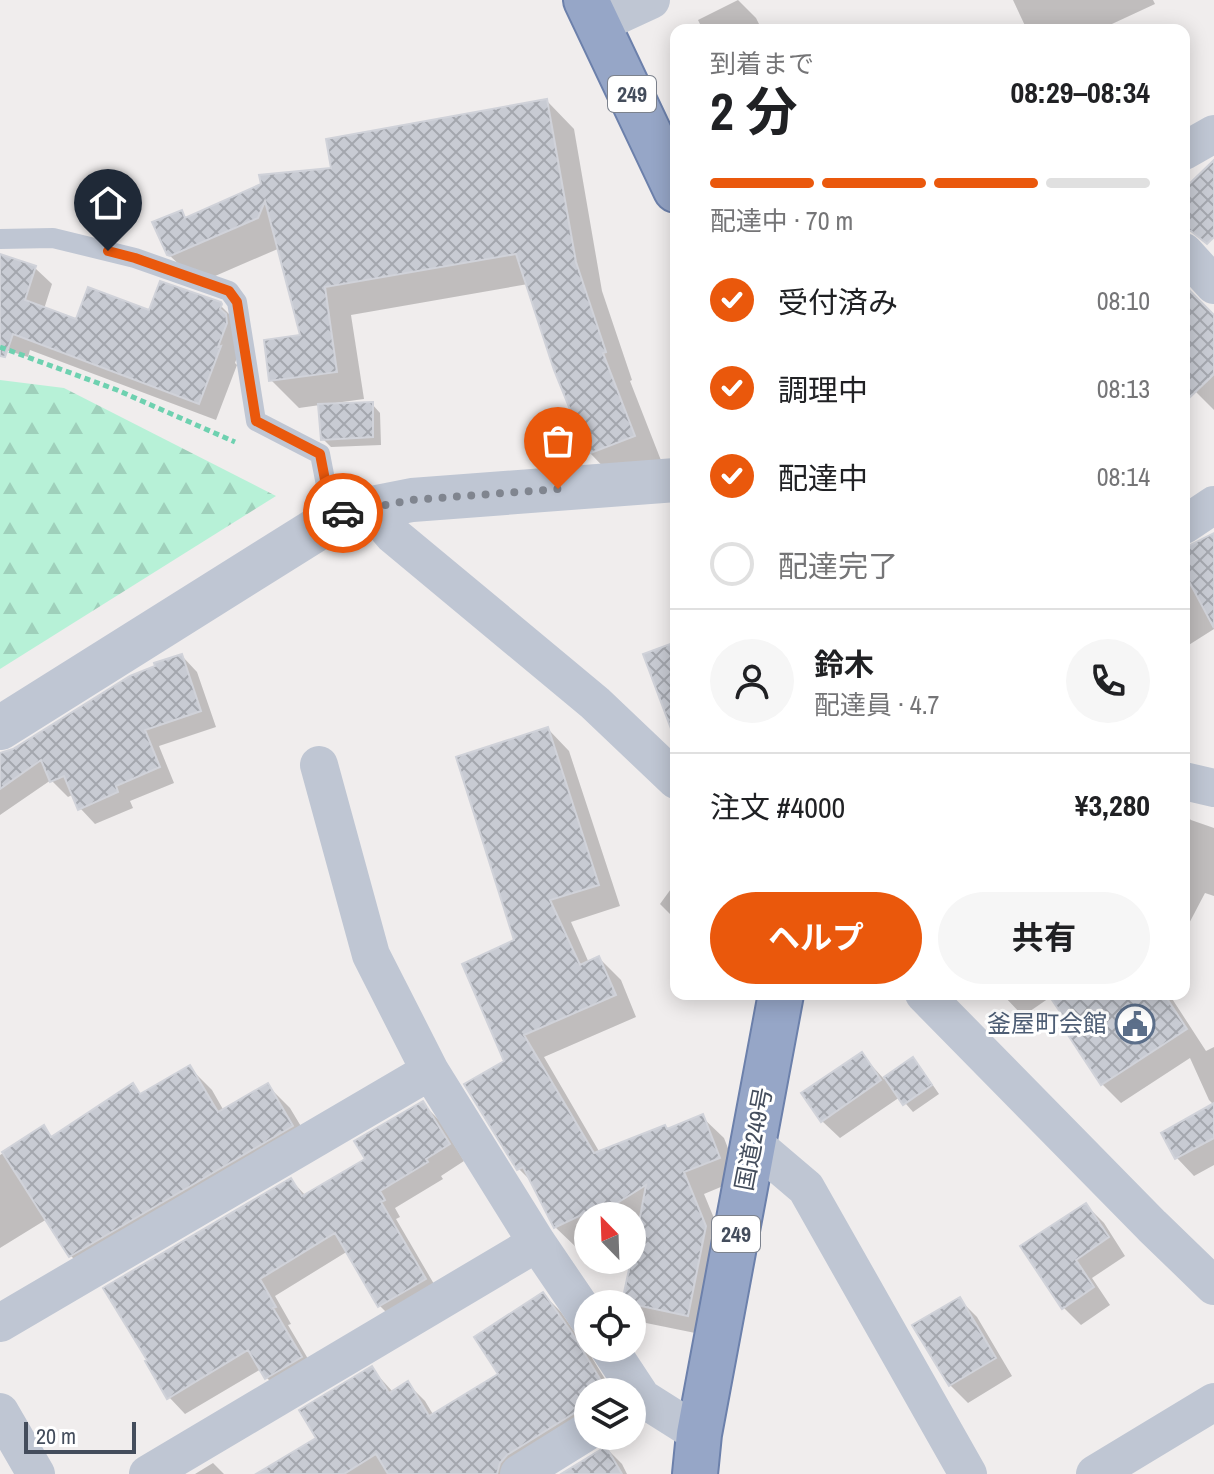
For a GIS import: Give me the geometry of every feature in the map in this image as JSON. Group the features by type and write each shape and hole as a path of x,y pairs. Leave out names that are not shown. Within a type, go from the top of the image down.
{"highway":[{"name":"249","path":"593,12 670,177"},
{"name":"国道249号","path":"697,1454 780,1000"}],"street":[{"path":"593,12 651,0"},
{"path":"1190,148 1214,134"},
{"path":"1190,259 1214,285"},
{"path":"0,728 355,510 412,500 670,480"},
{"path":"1190,521 1214,505"},
{"path":"355,510 393,535 595,703 670,774"},
{"path":"319,765 371,955 430,1071 574,1297"},
{"path":"1190,782 1214,788"},
{"path":"930,1000 1214,1286"},
{"path":"0,1323 430,1071"},
{"path":"753,1143 806,1188 968,1474"},
{"path":"148,1474 537,1243"},
{"path":"1095,1474 1214,1402"},
{"path":"646,1409 697,1454"},
{"path":"0,1412 36,1474"},
{"path":"519,1474 574,1440"}],"lane":[{"path":"0,239 53,238 135,258 229,291 237,302 256,421 320,454 326,485 355,510"}],"path":[{"path":"0,347 117,390 238,443"}],"green space":[{"path":"0,380 64,388 276,496 0,669"}],"building":[{"path":"547,99 576,262 606,352 603,353 635,436 588,454 554,370 516,254 325,287 337,372 269,381 264,340 300,335 265,201 258,218 170,256 152,222 182,210 185,218 261,184 259,175 331,168 326,139"},
{"path":"1214,160 1214,237 1207,244 1190,231 1190,183"},
{"path":"0,254 36,266 25,300 76,319 88,287 149,310 160,281 221,302 220,309 226,314 227,323 199,404 13,334 5,357 0,356"},
{"path":"1190,291 1214,315 1214,374 1190,397"},
{"path":"373,402 373,437 321,440 318,404"},
{"path":"1214,533 1214,628 1190,583 1190,545"},
{"path":"670,644 670,726 643,654"},
{"path":"182,654 201,711 145,730 160,767 116,786 118,792 78,810 64,776 50,782 41,760 0,789 0,753 13,749 130,676 155,666 154,663"},
{"path":"548,727 599,885 550,900 580,965 599,956 616,995 524,1035 594,1153 665,1125 667,1129 703,1114 720,1158 684,1172 706,1226 688,1316 646,1307 646,1290 625,1290 628,1274 646,1274 646,1202 643,1202 646,1185 619,1202 574,1202 574,1218 554,1228 523,1167 517,1170 464,1084 504,1061 462,964 514,940 456,757"},
{"path":"1052,1000 1168,1000 1187,1029 1101,1085 1066,1032 1071,1028"},
{"path":"862,1052 881,1080 821,1122 801,1093"},
{"path":"913,1057 932,1085 903,1105 884,1077"},
{"path":"190,1065 218,1112 268,1083 293,1126 69,1257 2,1152 44,1125 51,1137 133,1083 140,1094"},
{"path":"423,1101 450,1144 426,1159 428,1162 380,1191 385,1200 381,1202 426,1279 378,1307 335,1233 260,1279 302,1357 265,1379 248,1350 167,1399 103,1288 291,1178 302,1196 365,1159 354,1141"},
{"path":"1214,1103 1214,1138 1175,1159 1161,1133"},
{"path":"1086,1203 1109,1237 1076,1260 1094,1287 1062,1309 1020,1246"},
{"path":"543,1292 574,1336 574,1362 590,1362 599,1378 574,1378 574,1413 507,1455 500,1463 497,1474 388,1474 376,1454 344,1474 256,1474 316,1438 299,1410 372,1366 389,1393 408,1381 429,1416 498,1374 474,1337"},
{"path":"960,1297 996,1358 949,1386 912,1325"},
{"path":"600,1450 608,1450 622,1474 561,1474"}],"way so far":[{"path":"343,513 412,500 558,489"}],"place":[{"name":"釜屋町会館","path":"1135,1024"}],"route":[{"path":"108,251 229,291 237,302 256,421 320,454 326,485 343,513"}]}
